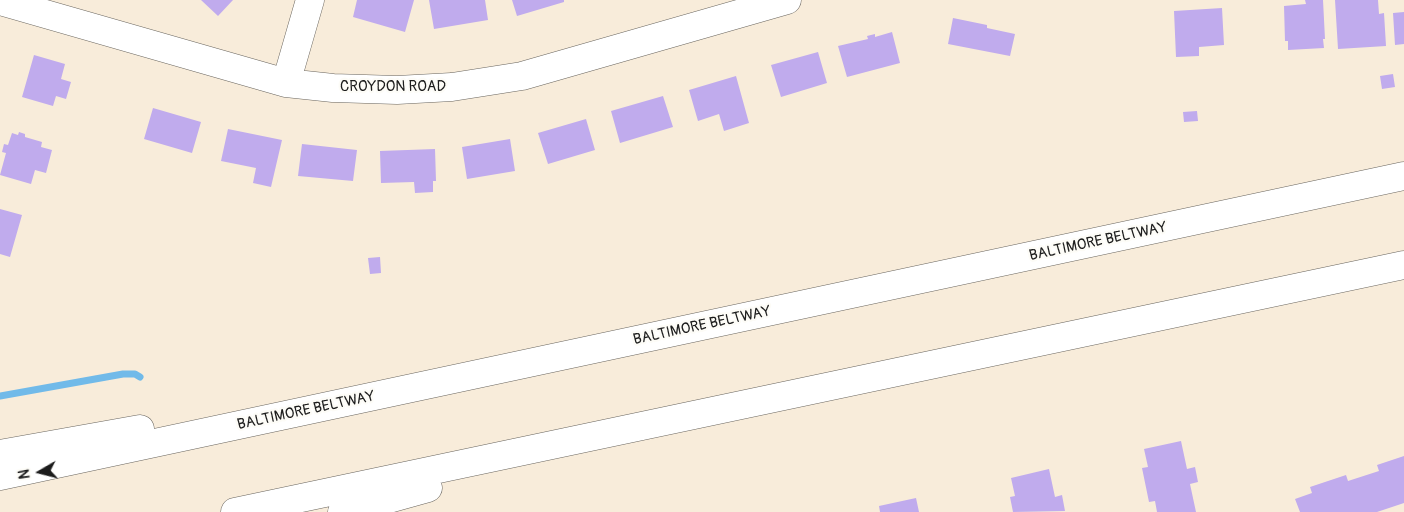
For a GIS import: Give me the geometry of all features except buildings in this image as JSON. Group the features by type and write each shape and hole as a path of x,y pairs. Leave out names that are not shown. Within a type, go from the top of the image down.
{"main road":[{"path":"286,83 310,0"},
{"name":"CROYDON ROAD","path":"0,1 286,83 333,88 397,90 452,87 514,77 610,52 787,0"},
{"name":"BALTIMORE BELTWAY","path":"0,476 1404,176"},
{"path":"235,512 1404,265"},
{"path":"0,454 78,439 497,370"},
{"path":"342,512 712,410"},
{"path":"0,448 78,439"}],"waterway":[{"path":"0,396 123,374 135,374 140,377"}]}
